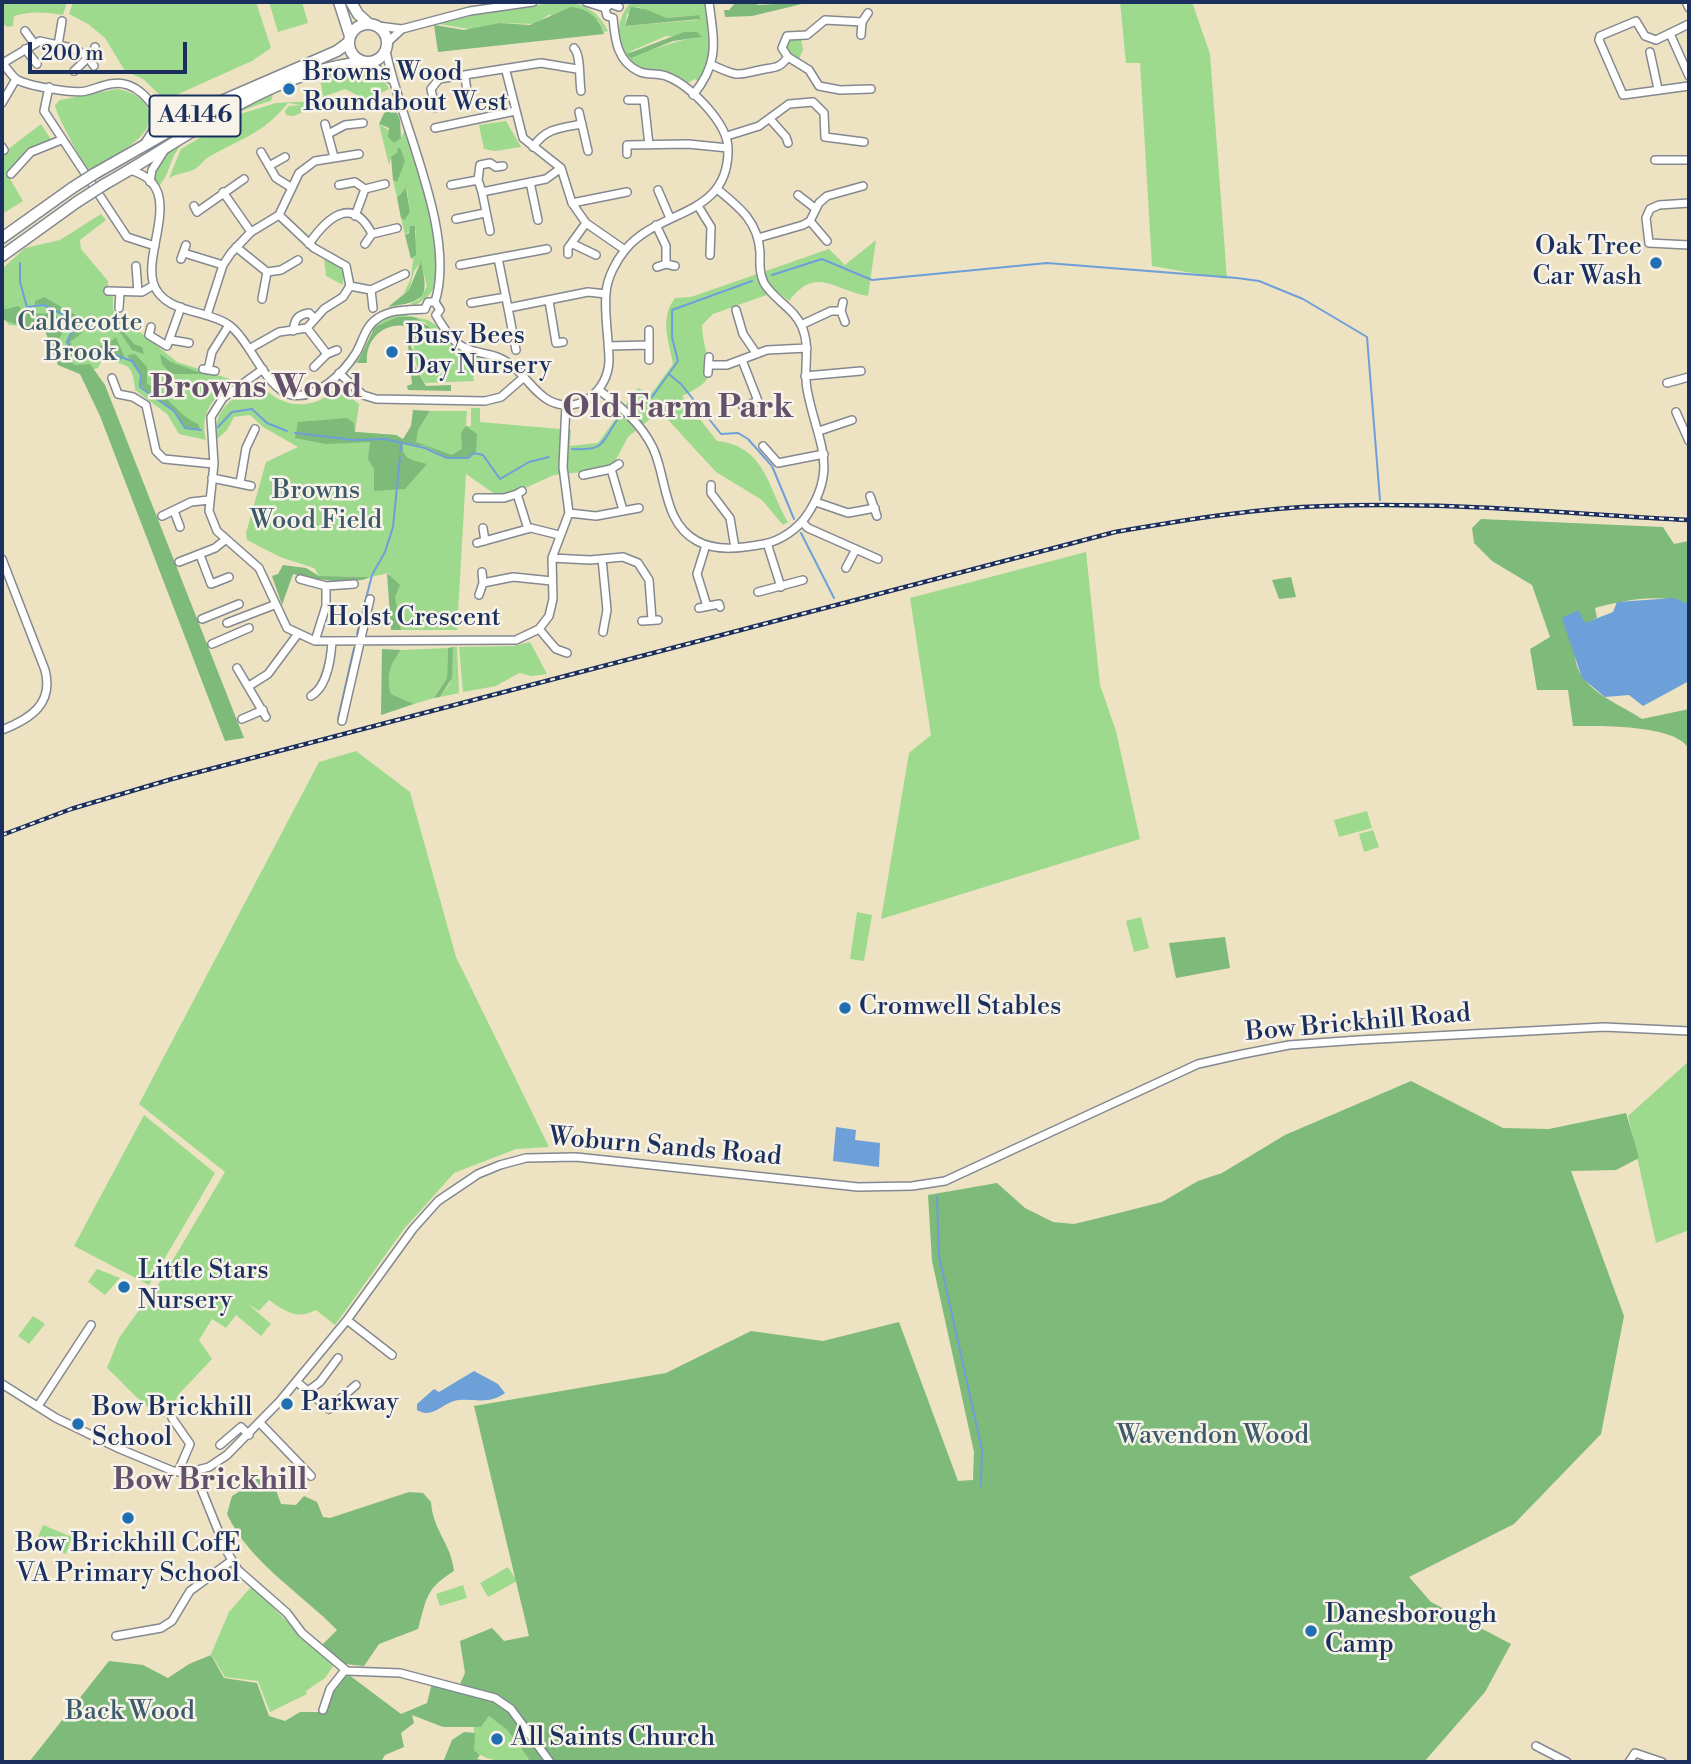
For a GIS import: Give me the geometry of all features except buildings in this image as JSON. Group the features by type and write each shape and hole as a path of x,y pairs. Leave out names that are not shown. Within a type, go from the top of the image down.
{"highway":[{"path":"339,2 355,57 367,62"},
{"path":"351,2 358,14 374,25 387,47"},
{"name":"A4146","path":"317,65 349,39 360,26 374,25"},
{"name":"A4146","path":"2,238 94,174 226,99 317,65 379,59 387,47"},
{"name":"A4146","path":"2,256 105,184 301,71"}],"street":[{"path":"374,25 402,29 433,20 534,2"},
{"path":"586,2 605,8 613,4 619,7"},
{"path":"619,7 627,2"},
{"path":"693,95 712,65 715,48 709,2"},
{"path":"1686,2 1689,8"},
{"path":"613,18 619,14 619,7"},
{"path":"605,8 606,15 613,18"},
{"path":"861,35 862,22 868,13"},
{"path":"436,315 457,343 468,349 496,355 551,401 566,405 584,402 599,390 607,374 606,294 614,269 625,250 638,236 698,206 717,189 727,170 728,148 727,136 720,121 693,95 666,76 640,72 625,62 618,50 613,18"},
{"path":"862,22 825,20 807,35 790,34 782,45 788,57 809,70 819,86 866,92"},
{"path":"58,45 62,21"},
{"path":"1658,89 1650,46 1636,21 1600,36 1599,40 1623,95 1689,86"},
{"path":"1650,46 1656,40 1689,24"},
{"path":"402,29 387,47 391,80 416,152 443,266 435,302"},
{"path":"25,31 33,42 77,49 89,57 94,66"},
{"path":"1671,36 1689,75"},
{"path":"33,42 2,62 16,79 82,92 117,82 138,89 156,112 178,126"},
{"path":"74,71 95,47"},
{"path":"574,48 578,55 577,69 581,90"},
{"path":"25,49 37,64"},
{"path":"712,65 739,76 778,68 788,57"},
{"path":"367,62 391,80"},
{"path":"435,108 430,91 439,79 506,71 541,63 577,69"},
{"path":"506,71 523,138 556,161 561,168 572,203 586,223 625,250"},
{"path":"465,77 468,98"},
{"path":"2,103 16,79"},
{"path":"813,102 819,86"},
{"path":"49,87 44,111 61,140 127,237 155,246"},
{"path":"628,100 644,100 649,145"},
{"path":"727,136 759,126 789,104 813,102 824,113 824,141 864,142"},
{"path":"435,128 515,111"},
{"path":"144,145 155,128 156,112"},
{"path":"579,112 588,150"},
{"path":"770,119 788,143"},
{"path":"330,133 344,122 363,122"},
{"path":"325,124 330,133 334,157"},
{"path":"533,147 542,134 550,129 582,124"},
{"path":"11,174 32,152 61,140"},
{"path":"627,154 627,145 688,144 728,148"},
{"path":"150,182 152,170 167,147"},
{"path":"261,152 276,178 292,188"},
{"path":"207,315 223,265 251,232 279,215 299,173 315,161 359,154"},
{"path":"269,166 285,157"},
{"path":"1656,160 1689,160"},
{"path":"490,231 478,180 480,165 490,163 503,166"},
{"path":"482,192 546,179 561,168"},
{"path":"129,170 141,174 150,182 160,202 161,215 152,267 154,285 165,300 229,325 282,391 301,396 319,390 339,373 355,354 368,327 379,317 425,309"},
{"path":"196,212 244,178"},
{"path":"451,185 478,180"},
{"path":"339,185 355,182 365,189 385,184"},
{"path":"530,182 538,220"},
{"path":"355,216 365,189"},
{"path":"599,390 633,418 647,437 672,514 687,534 706,545 735,548 767,543 802,522 816,502 825,476 824,454 805,376 807,348 802,325 764,282 758,238 751,220 740,207 717,189"},
{"path":"658,190 670,218"},
{"path":"758,238 810,221 827,196 859,190"},
{"path":"223,192 251,232"},
{"path":"572,203 627,192"},
{"path":"798,195 816,209"},
{"path":"654,206 663,203"},
{"path":"1689,203 1659,205 1650,209 1646,218 1649,243 1689,245"},
{"path":"698,206 710,227 708,249"},
{"path":"456,219 485,213"},
{"path":"309,244 324,223 340,214 355,216 367,225 372,234"},
{"path":"249,349 269,336 307,328 343,297 350,286 346,266 309,244 279,215"},
{"path":"810,221 827,241"},
{"path":"568,254 586,223"},
{"path":"656,225 671,265 657,267"},
{"path":"365,244 372,234 397,228"},
{"path":"573,244 597,255"},
{"path":"236,247 267,272 281,270 298,260"},
{"path":"460,265 547,249"},
{"path":"184,252 223,265"},
{"path":"498,258 516,350"},
{"path":"136,266 138,292"},
{"path":"262,299 267,272"},
{"path":"350,286 371,290 405,275"},
{"path":"396,279 400,288"},
{"path":"108,291 138,292 154,285"},
{"path":"371,290 373,308"},
{"path":"119,308 120,292"},
{"path":"508,308 589,292 606,294"},
{"path":"471,303 506,297"},
{"path":"549,301 556,343 563,342"},
{"path":"425,309 428,302 435,302 440,307 436,315"},
{"path":"151,327 149,335 152,339 167,346 181,307"},
{"path":"802,325 842,307 845,322"},
{"path":"425,309 429,315 436,315"},
{"path":"736,310 743,334 756,353"},
{"path":"293,331 295,320 300,314 309,313 315,319"},
{"path":"209,370 212,352 229,325"},
{"path":"307,328 327,354"},
{"path":"649,330 649,360"},
{"path":"171,340 189,343"},
{"path":"608,346 649,345"},
{"path":"708,365 726,365 756,353 807,348"},
{"path":"314,367 327,354 337,350"},
{"path":"742,360 762,400 743,407"},
{"path":"851,363 851,372"},
{"name":"Holst Crescent","path":"263,369 217,405 210,425 214,464 209,500 212,520 225,540 259,568 281,620 297,635 315,641 516,640 539,629 549,616 553,599 552,558 569,513"},
{"path":"805,376 861,371"},
{"path":"339,373 363,395 376,399 493,400 524,377"},
{"path":"1667,383 1689,377"},
{"path":"112,378 118,394 133,397 146,405 156,451 164,458 214,464"},
{"path":"566,405 563,467 569,513 596,516 639,508"},
{"path":"1675,412 1689,441"},
{"path":"818,431 844,428 852,420"},
{"path":"240,483 246,448 256,434"},
{"path":"763,446 779,467 824,454"},
{"path":"583,475 611,469 619,464"},
{"path":"611,469 623,510"},
{"path":"212,478 251,486"},
{"path":"711,485 711,492 722,498 730,518 735,548"},
{"path":"483,495 520,493 528,529"},
{"path":"816,502 848,513 876,512 870,496"},
{"path":"162,516 191,502 209,500"},
{"path":"174,511 180,527"},
{"path":"802,522 808,528 878,559"},
{"path":"483,528 481,542 528,529 546,530 559,535"},
{"path":"179,562 200,555 225,540"},
{"path":"767,543 781,587"},
{"path":"706,545 697,574 703,607 719,604 720,607"},
{"path":"846,568 856,549"},
{"path":"200,555 211,584 229,577"},
{"path":"552,558 623,557 644,568 649,580 655,620 642,621"},
{"path":"2,559 45,670 47,687 39,708 33,715 2,730"},
{"path":"602,559 610,611 603,632"},
{"path":"479,595 483,583 482,572"},
{"path":"483,583 513,577 552,581"},
{"path":"300,579 326,586 354,584"},
{"path":"758,592 803,580"},
{"path":"315,641 326,606 326,586"},
{"path":"342,721 351,698 370,599"},
{"path":"202,619 239,604"},
{"path":"227,623 274,605"},
{"path":"222,611 232,635"},
{"path":"212,644 249,628"},
{"path":"539,629 556,649 568,653"},
{"path":"249,686 268,674 297,635"},
{"path":"317,694 331,662 332,641"},
{"path":"237,668 264,713 242,719"},
{"name":"Bow Brickhill Road","path":"931,1183 945,1181 986,1163 1198,1064 1243,1054 1289,1045 1604,1027 1689,1031"},
{"name":"Woburn Sands Road","path":"194,1471 218,1463 260,1423 297,1382 346,1320 413,1229 438,1201 478,1174 526,1158 576,1157 858,1187 931,1183"},
{"path":"346,1320 392,1355"},
{"path":"38,1406 88,1335 91,1325"},
{"path":"308,1391 338,1358"},
{"path":"297,1382 329,1409 356,1385"},
{"path":"2,1384 93,1437 158,1466 178,1472 194,1471 231,1561 287,1613 302,1633 345,1670 354,1673 401,1672 495,1698 511,1709 550,1762"},
{"path":"173,1418 190,1444 178,1472"},
{"path":"260,1423 309,1473"},
{"path":"220,1444 242,1427 249,1434"},
{"path":"116,1636 161,1628 172,1621 190,1591 231,1561"},
{"path":"323,1710 330,1689 345,1670"},
{"path":"1536,1746 1567,1762"},
{"path":"1629,1762 1635,1753 1662,1762"}],"green space":[{"path":"2,2 67,2 63,15 38,12 20,14 14,16 13,26 7,27 2,22"},
{"path":"73,2 256,2 271,48 252,61 165,100 143,79 125,71 105,38 88,24 69,14"},
{"path":"269,2 302,2 308,23 278,32"},
{"path":"562,2 590,9 608,31 604,32 598,20 548,15 536,24 500,23 475,30 439,24 494,10"},
{"path":"631,2 705,2 710,57 700,83 695,79 683,85 628,62 619,39 620,24","holes":["639,7 667,18 699,15 697,20 625,26 627,14","666,36 699,38 681,40 647,51 629,52"]},
{"path":"736,2 754,2 758,5 810,2 752,16 725,17 724,10 729,10"},
{"path":"1120,2 1192,2 1210,54 1227,279 1152,266 1140,63 1126,63"},
{"path":"571,7 592,15 604,34 438,52 434,25 464,30 500,23 530,25"},
{"path":"631,7 645,9 667,18 699,15 700,19 625,26"},
{"path":"684,32 697,32 702,37 673,41 631,58 627,54"},
{"path":"801,38 803,50 799,59 785,49 786,39"},
{"path":"351,67 374,72 389,89 367,100 345,89 323,97 319,71"},
{"path":"117,89 132,94 145,104 150,115 148,125 132,144 89,170 59,118 55,105 60,100"},
{"path":"273,94 271,101 220,120 183,144 173,157 163,181 155,189 153,169 165,153 193,133"},
{"path":"319,101 317,107 293,116 286,115 285,111 289,106 301,105 288,103 260,129 207,158 195,169 169,178 181,149 240,114 276,103"},
{"path":"394,105 400,120 401,138 394,143 388,137 389,128 379,124 386,109"},
{"path":"506,121 521,147 495,151 484,149 479,125"},
{"path":"41,124 54,144 31,152 12,175 10,179 23,201 2,214 2,154"},
{"path":"379,124 401,138 405,130 434,230 438,270 435,285 422,301 412,307 411,303 419,300 427,286 421,262 414,271 409,290 404,293 411,278 415,226 405,235 401,218 405,220 410,212 407,189 397,198 393,180 397,181 398,152 391,158 389,165"},
{"path":"397,148 400,148 405,161 397,182 393,180 391,157 398,152"},
{"path":"406,188 410,212 405,220 401,218 397,198"},
{"name":"Caldecotte Brook","path":"101,214 106,220 80,240 81,249 108,281 108,294 113,297 113,310 177,362 236,381 210,405 205,421 206,440 179,434 167,414 135,390 133,375 128,367 102,360 98,368 80,374 58,365 44,328 9,325 2,317 2,269 25,248 60,240"},
{"path":"410,226 415,226 416,255 411,259 405,235 409,233"},
{"name":"Browns Wood Field","path":"876,240 868,296 817,282 799,290 789,301 779,293 772,293 713,314 702,325 709,375 696,389 682,396 717,441 733,444 755,459 788,522 783,525 762,500 716,472 660,411 628,437 611,469 554,475 512,494 496,495 466,474 457,630 401,630 389,573 370,577 319,576 314,568 280,557 247,540 246,533 266,462 298,447 263,427 250,415 234,417 227,430 217,439 216,428 222,411 234,398 258,381 279,399 295,404 313,403 340,389 359,404 355,432 396,435 403,440 418,430 430,411 467,411 466,426 471,426 471,408 480,408 480,422 571,430 570,446 598,443 638,388 651,394 673,364 666,322 675,298 691,297 829,249 845,265"},
{"path":"324,258 343,270 343,285 326,276"},
{"path":"421,261 425,283 422,296 417,300 388,307 409,290"},
{"path":"44,297 77,316 82,333 70,342 73,347 96,347 116,337 124,356 119,362 100,353 84,361 70,355 67,341 75,329 74,324 45,304 35,305 35,301"},
{"path":"19,306 24,313 52,315 62,320 67,325 59,339 61,355 75,365 90,364 105,385 244,738 225,741 100,416 80,374 58,365 44,328 28,329 2,319 2,310"},
{"path":"401,314 428,320 480,353 482,358 479,358 479,365 472,364 472,357 461,355 471,362 474,381 425,383 414,354 418,322 433,334 425,322 397,317 371,332 357,363 350,364 365,339 376,326"},
{"path":"397,317 414,317 438,333 433,334 417,323 411,347 416,355 414,365 426,386 451,385 451,391 408,390 407,386 412,384 406,326 390,327 377,334 369,347 367,363 357,363 375,327"},
{"path":"120,332 124,332 134,344 142,347 144,354 132,350"},
{"path":"135,354 147,367 147,384 161,393 184,416 198,424 200,429 185,427 174,411 141,386 142,374 127,355"},
{"path":"160,354 171,362 204,374 171,374 162,364"},
{"path":"413,410 430,411 418,430 416,442 452,455 462,449 461,433 466,426 477,434 476,452 468,457 447,457 425,446 403,443 406,456 427,464 405,489 374,491 374,469 368,459 370,442 326,444 295,438 298,422 347,418 354,423 355,432 396,435 403,439 411,426"},
{"path":"1481,519 1663,527 1674,544 1689,541 1689,604 1654,598 1595,608 1597,618 1584,624 1575,656 1577,668 1591,686 1642,719 1689,709 1689,749 1669,735 1653,731 1573,726 1568,690 1537,690 1530,649 1550,637 1532,585 1492,561 1474,543 1472,528"},
{"path":"1086,552 1100,685 1116,731 1140,839 881,919 909,753 931,735 910,598"},
{"path":"283,565 306,568 319,576 370,577 344,581 321,580 293,574 282,605 272,576 278,574"},
{"path":"387,573 400,585 395,597 401,630 391,630"},
{"path":"1291,577 1296,597 1279,599 1272,580"},
{"path":"530,642 547,674 532,676 519,673 496,686 463,692 459,647 513,646"},
{"path":"453,647 457,647 459,693 440,697 450,683"},
{"path":"453,647 452,678 440,697 434,698 447,678 448,648"},
{"path":"448,648 447,678 434,698 414,704 391,694 390,670 401,650"},
{"path":"382,649 401,650 390,670 391,694 414,704 381,715"},
{"path":"356,751 410,792 456,957 549,1147 516,1149 454,1173 404,1229 335,1325 316,1310 303,1314 292,1313 269,1300 259,1311 248,1304 271,1324 261,1336 236,1315 226,1328 212,1319 199,1340 212,1359 179,1394 166,1418 141,1401 107,1368 119,1338 142,1306 155,1305 155,1290 225,1172 139,1104 319,762"},
{"path":"1367,811 1372,828 1339,837 1334,820"},
{"path":"1373,830 1379,847 1364,852 1359,834"},
{"path":"857,912 872,915 864,961 850,959"},
{"path":"1141,917 1149,948 1134,952 1126,921"},
{"path":"1225,937 1230,968 1176,978 1169,943"},
{"path":"1689,1061 1689,1230 1656,1243 1628,1116"},
{"name":"Wavendon Wood","path":"1411,1081 1503,1128 1549,1129 1626,1113 1639,1158 1616,1170 1571,1171 1624,1316 1601,1434 1514,1524 1409,1577 1431,1602 1511,1644 1485,1692 1424,1762 523,1762 529,1759 507,1730 489,1716 481,1727 443,1727 412,1715 414,1723 401,1733 404,1747 385,1755 381,1762 29,1762 109,1661 143,1665 168,1678 189,1664 211,1655 224,1678 257,1683 269,1716 285,1721 300,1712 324,1712 331,1689 345,1672 401,1714 427,1703 432,1683 460,1684 465,1673 460,1641 492,1628 504,1641 529,1636 474,1406 666,1373 751,1331 823,1341 899,1322 958,1481 973,1480 974,1452 932,1261 928,1195 997,1183 1025,1208 1053,1222 1074,1224 1162,1202 1198,1181 1222,1173 1285,1135"},
{"path":"144,1115 215,1173 149,1285 74,1246"},
{"path":"97,1269 120,1278 105,1295 88,1282"},
{"path":"33,1316 45,1324 29,1344 18,1336"},
{"path":"247,1477 273,1482 281,1504 296,1505 304,1496 317,1502 323,1517 330,1518 409,1492 423,1493 431,1502 435,1521 454,1571 437,1583 428,1595 418,1629 379,1644 364,1666 345,1664 322,1645 337,1630 262,1562 227,1514 232,1496 242,1490"},
{"path":"43,1525 72,1537 66,1554 36,1542"},
{"path":"508,1567 517,1581 488,1597 480,1583"},
{"path":"463,1585 467,1598 440,1606 436,1594"},
{"path":"251,1587 334,1665 325,1678 306,1691 307,1694 270,1712 258,1681 225,1677 211,1654 229,1612"},
{"path":"489,1716 507,1730 529,1759 500,1761 486,1758 474,1750 474,1727 481,1727"},
{"path":"464,1732 475,1733 474,1750 480,1755 477,1759 491,1762 443,1762 452,1740"}],"water":[{"path":"1674,598 1689,604 1689,681 1643,706 1629,695 1605,697 1582,678 1562,618 1578,610 1585,623 1613,612 1617,602"},
{"path":"836,1127 856,1130 855,1140 880,1143 879,1167 833,1161"},
{"path":"474,1371 498,1384 505,1393 486,1400 454,1401 427,1413 417,1410 417,1404 434,1389 439,1392"}],"waterway":[{"path":"772,275 822,259 872,280 1047,263 1259,281 1303,299 1367,337 1380,500"},
{"path":"20,263 20,282 27,307 44,305 66,316 74,327 67,342 72,354 83,358 101,350 132,361 141,375 140,387 174,411 185,428 201,430"},
{"path":"652,397 678,361 672,337 672,310 752,281"},
{"path":"670,375 681,384 721,434 738,433 748,439 772,466 794,519"},
{"path":"633,407 639,405"},
{"path":"218,427 232,412 252,409 267,423 287,431"},
{"path":"572,449 596,447 617,420"},
{"path":"295,433 354,440 385,439 425,448 447,458 468,458 474,453 483,455 500,479 529,462 549,457"},
{"path":"400,451 401,445"},
{"path":"357,634 372,575 385,552 393,527 400,457"},
{"path":"801,533 834,598"},
{"path":"338,719 354,648"},
{"path":"937,1197 939,1256 982,1450 981,1486"}],"railway":[{"path":"2,835 71,809 172,779 1115,532 1247,512 1372,505 1463,507 1689,520"}],"place":[{"name":"Browns Wood Roundabout West","path":"289,89"},
{"name":"Oak Tree Car Wash","path":"1656,263"},
{"name":"Busy Bees Day Nursery","path":"392,352"},
{"name":"Cromwell Stables","path":"845,1008"},
{"name":"Little Stars Nursery","path":"124,1287"},
{"name":"Parkway","path":"287,1404"},
{"name":"Bow Brickhill School","path":"78,1424"},
{"name":"Bow Brickhill CofE VA Primary School","path":"128,1518"},
{"name":"Danesborough Camp","path":"1311,1631"},
{"name":"All Saints Church","path":"497,1739"}],"district":[{"name":"Browns Wood","path":"256,389"},
{"name":"Old Farm Park","path":"678,409"},
{"name":"Bow Brickhill","path":"210,1482"}],"park label":[{"name":"Back Wood","path":"130,1713"}]}
